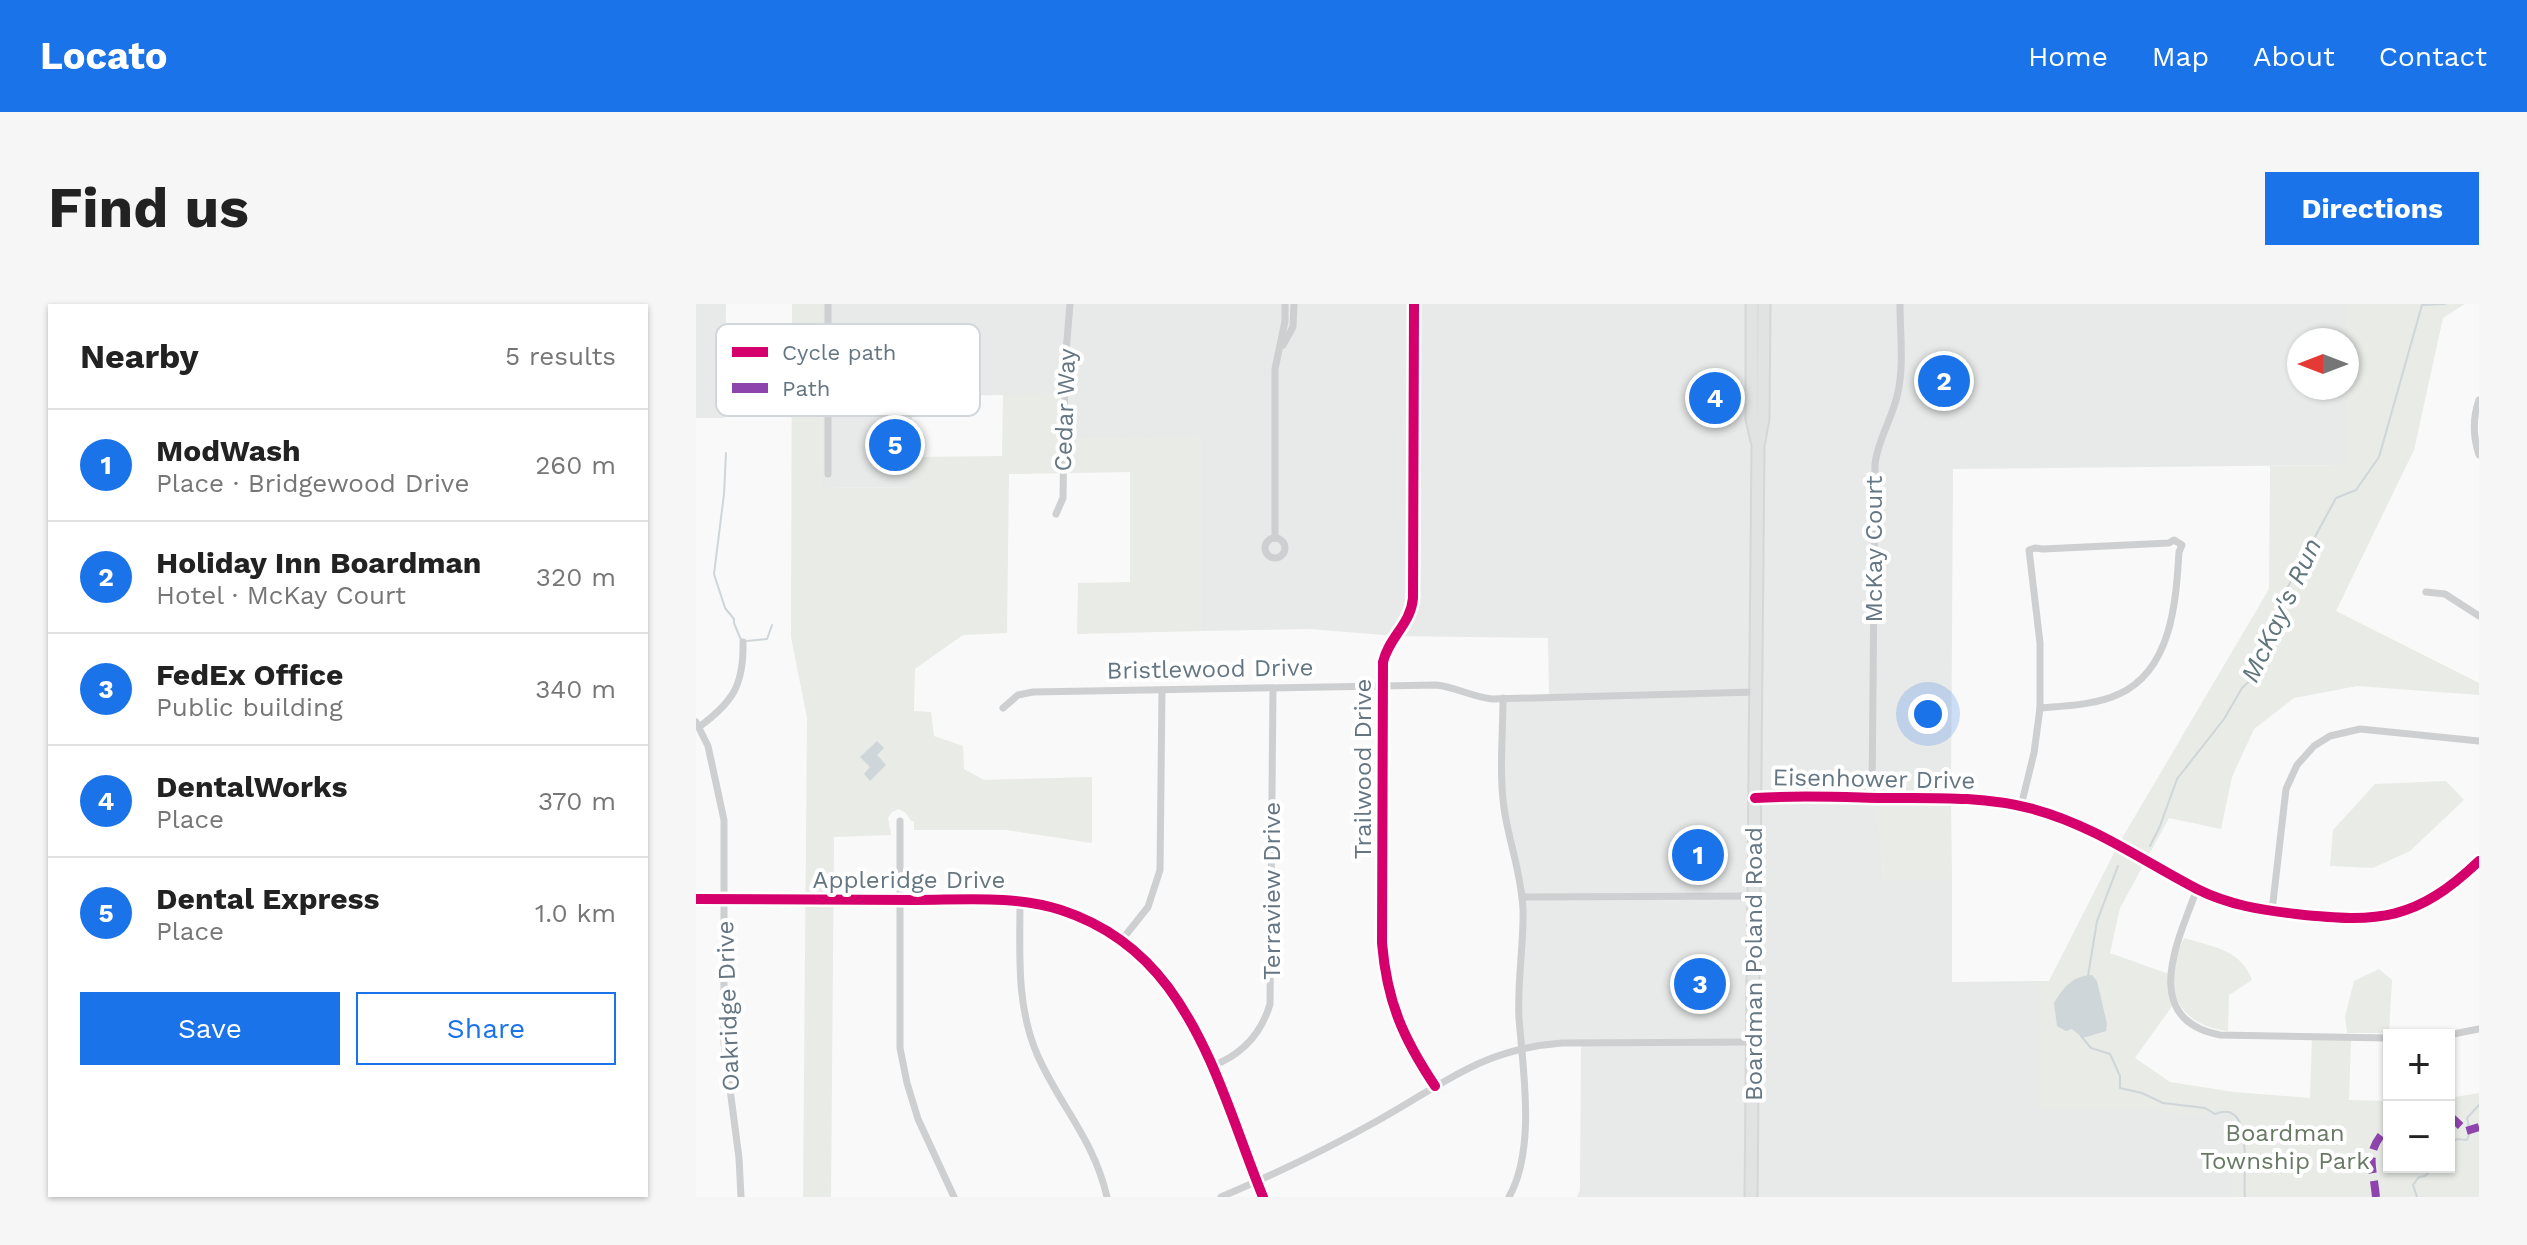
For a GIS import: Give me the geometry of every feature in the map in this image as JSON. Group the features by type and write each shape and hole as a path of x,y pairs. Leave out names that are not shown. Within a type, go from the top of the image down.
{"main road":[{"name":"Boardman Poland Road","path":"1752,304 1752,419 1758,446"},
{"name":"Boardman Poland Road","path":"1752,1196 1758,446 1763,419 1764,304"}],"street":[{"name":"Cedar Way","path":"1056,514 1063,498 1070,304"},
{"path":"1275,538 1275,369 1285,321 1285,304"},
{"path":"1280,351 1293,327 1294,304"},
{"name":"Trailwood Drive","path":"1414,304 1413,605 1406,623 1386,651 1383,662 1382,943 1384,969 1400,1028 1435,1086"},
{"name":"McKay Court","path":"1872,798 1875,464 1880,438 1899,388 1900,304"},
{"path":"2479,400 2475,430 2479,455"},
{"path":"828,416 828,474"},
{"path":"2021,806 2034,753 2040,708 2040,643 2029,550 2180,542 2182,547 2172,620 2161,649 2144,675 2129,689 2111,698 2040,708"},
{"path":"2426,592 2445,594 2479,616"},
{"path":"698,725 722,709 735,692 743,670 743,642"},
{"name":"Bristlewood Drive","path":"1003,708 1018,695 1027,692 1441,685 1475,697 1503,698 1756,692"},
{"name":"Terraview Drive","path":"1212,1066 1234,1056 1251,1042 1264,1022 1270,1004 1273,688"},
{"path":"1121,941 1148,907 1160,870 1162,690"},
{"path":"1503,698 1503,800 1522,897 1518,988 1525,1088 1523,1163 1509,1197"},
{"name":"Oakridge Drive","path":"698,725 708,746 722,806 724,1043 741,1197"},
{"path":"2272,911 2286,789 2297,765 2314,746 2342,732 2360,729 2479,741"},
{"name":"Eisenhower Drive","path":"1755,798 1968,799 2021,806 2094,832 2197,889 2235,905 2356,919 2394,915 2416,907 2438,896 2479,861"},
{"path":"900,821 900,1048 918,1119 954,1197"},
{"path":"2197,889 2169,972 2175,1002 2189,1021 2207,1032 2220,1035 2383,1038"},
{"path":"1522,897 1755,896"},
{"name":"Appleridge Drive","path":"696,899 1020,901 1073,914 1100,927 1146,961 1169,987 1232,1110 1263,1197"},
{"path":"1020,901 1020,989 1028,1031 1047,1074 1088,1141 1107,1197"},
{"path":"2455,1034 2479,1029"},
{"path":"1221,1197 1364,1128 1479,1062 1522,1049 1562,1043 1753,1042"}],"shaded area":[{"path":"696,304 726,304 726,324 716,324 716,416 725,418 696,418"},
{"path":"821,304 2347,304 2347,328 2287,328 2287,400 2347,400 2347,465 1953,469 1951,799 1873,798 1881,841 1883,879 1952,880 1952,982 2043,981 2042,1093 2219,1113 2233,1110 2234,1197 1577,1197 1580,1190 1581,1044 1522,1049 1519,1018 1523,912 1503,800 1503,698 1549,697 1548,638 1396,636 1309,629 1202,631 1202,438 1064,439 1007,395 980,395 980,324 821,324"},
{"path":"822,416 912,416 912,487 822,488"},
{"path":"877,741 884,748 877,755 886,765 870,781 864,774 870,767 860,757"},
{"path":"2092,975 2097,981 2106,1031 2083,1038 2072,1029 2066,1031 2057,1026 2054,1003 2069,983"}],"green space":[{"path":"792,304 821,304 821,324 792,324"},
{"name":"Boardman Township Park","path":"2347,304 2465,304 2443,318 2414,450 2336,611 2479,683 2479,695 2357,686 2294,698 2254,729 2232,777 2221,829 2169,818 2120,908 2110,953 2169,974 2175,1002 2135,1058 2170,1082 2234,1092 2310,1098 2312,1036 2351,1037 2349,1100 2383,1101 2383,1173 2455,1173 2455,1097 2479,1093 2479,1197 2234,1197 2233,1110 2190,1114 2149,1108 2039,1108 2040,981 2049,981 2118,845 2269,589 2270,466 2347,465 2347,400 2359,400 2359,328 2347,328"},
{"path":"1065,392 1064,439 1202,437 1202,631 1077,634 1078,583 1130,582 1130,472 1009,474 1007,633 963,635 915,669 914,711 931,712 934,736 963,746 964,769 984,780 1092,777 1092,843 1007,830 914,830 914,821 899,809 888,818 891,835 834,837 831,1197 803,1197 807,718 791,637 792,416 822,416 822,488 912,487 912,457 1002,456 1003,395"},
{"path":"2446,781 2464,800 2410,851 2373,868 2330,866 2333,830 2375,784"},
{"path":"1872,798 1951,799 1952,880 1883,880 1881,841"},
{"path":"2184,938 2233,955 2252,980 2229,995 2228,1031 2204,1025 2179,1004 2173,981"},
{"path":"2379,969 2392,980 2389,1029 2383,1029 2383,1033 2347,1033 2345,1017 2354,981"}],"waterway":[{"name":"McKay's Run","path":"2150,846 2177,779 2224,719 2242,688 2254,677 2271,641 2271,618 2336,498 2356,490 2379,457 2422,305 2445,304"},
{"path":"726,453 714,574 725,608 734,619 741,640"},
{"path":"747,641 767,639 772,625"},
{"name":"McKay's Run","path":"2088,976 2097,921 2118,866"},
{"name":"McKay's Run","path":"2081,1036 2091,1048 2110,1054 2120,1076 2120,1088 2142,1093 2163,1103 2205,1108 2215,1114 2228,1112 2237,1117 2244,1142 2245,1197"},
{"name":"McKay's Run","path":"2455,1140 2467,1140 2470,1132 2467,1118 2479,1105"},
{"name":"McKay's Run","path":"2417,1197 2413,1185 2419,1177 2428,1173"}],"marked path":[{"path":"2455,1121 2466,1131 2479,1127"},
{"path":"2376,1197 2372,1159 2383,1133"}],"cycle path":[{"path":"1414,304 1413,598 1408,615 1383,662 1382,943 1398,1019 1435,1086"},
{"path":"1755,798 1939,798 2015,805 2076,824 2221,899 2258,909 2325,917 2374,917 2415,907 2436,896 2479,861"},
{"path":"696,899 1007,900 1043,905 1092,923 1120,940 1146,962 1184,1011 1211,1062 1263,1197"}],"place":[{"name":"Holiday Inn Boardman","path":"1944,381"},
{"name":"DentalWorks","path":"1715,398"},
{"name":"Dental Express","path":"895,445"},
{"name":"ModWash","path":"1698,855"},
{"name":"FedEx Office","path":"1700,984"}]}
